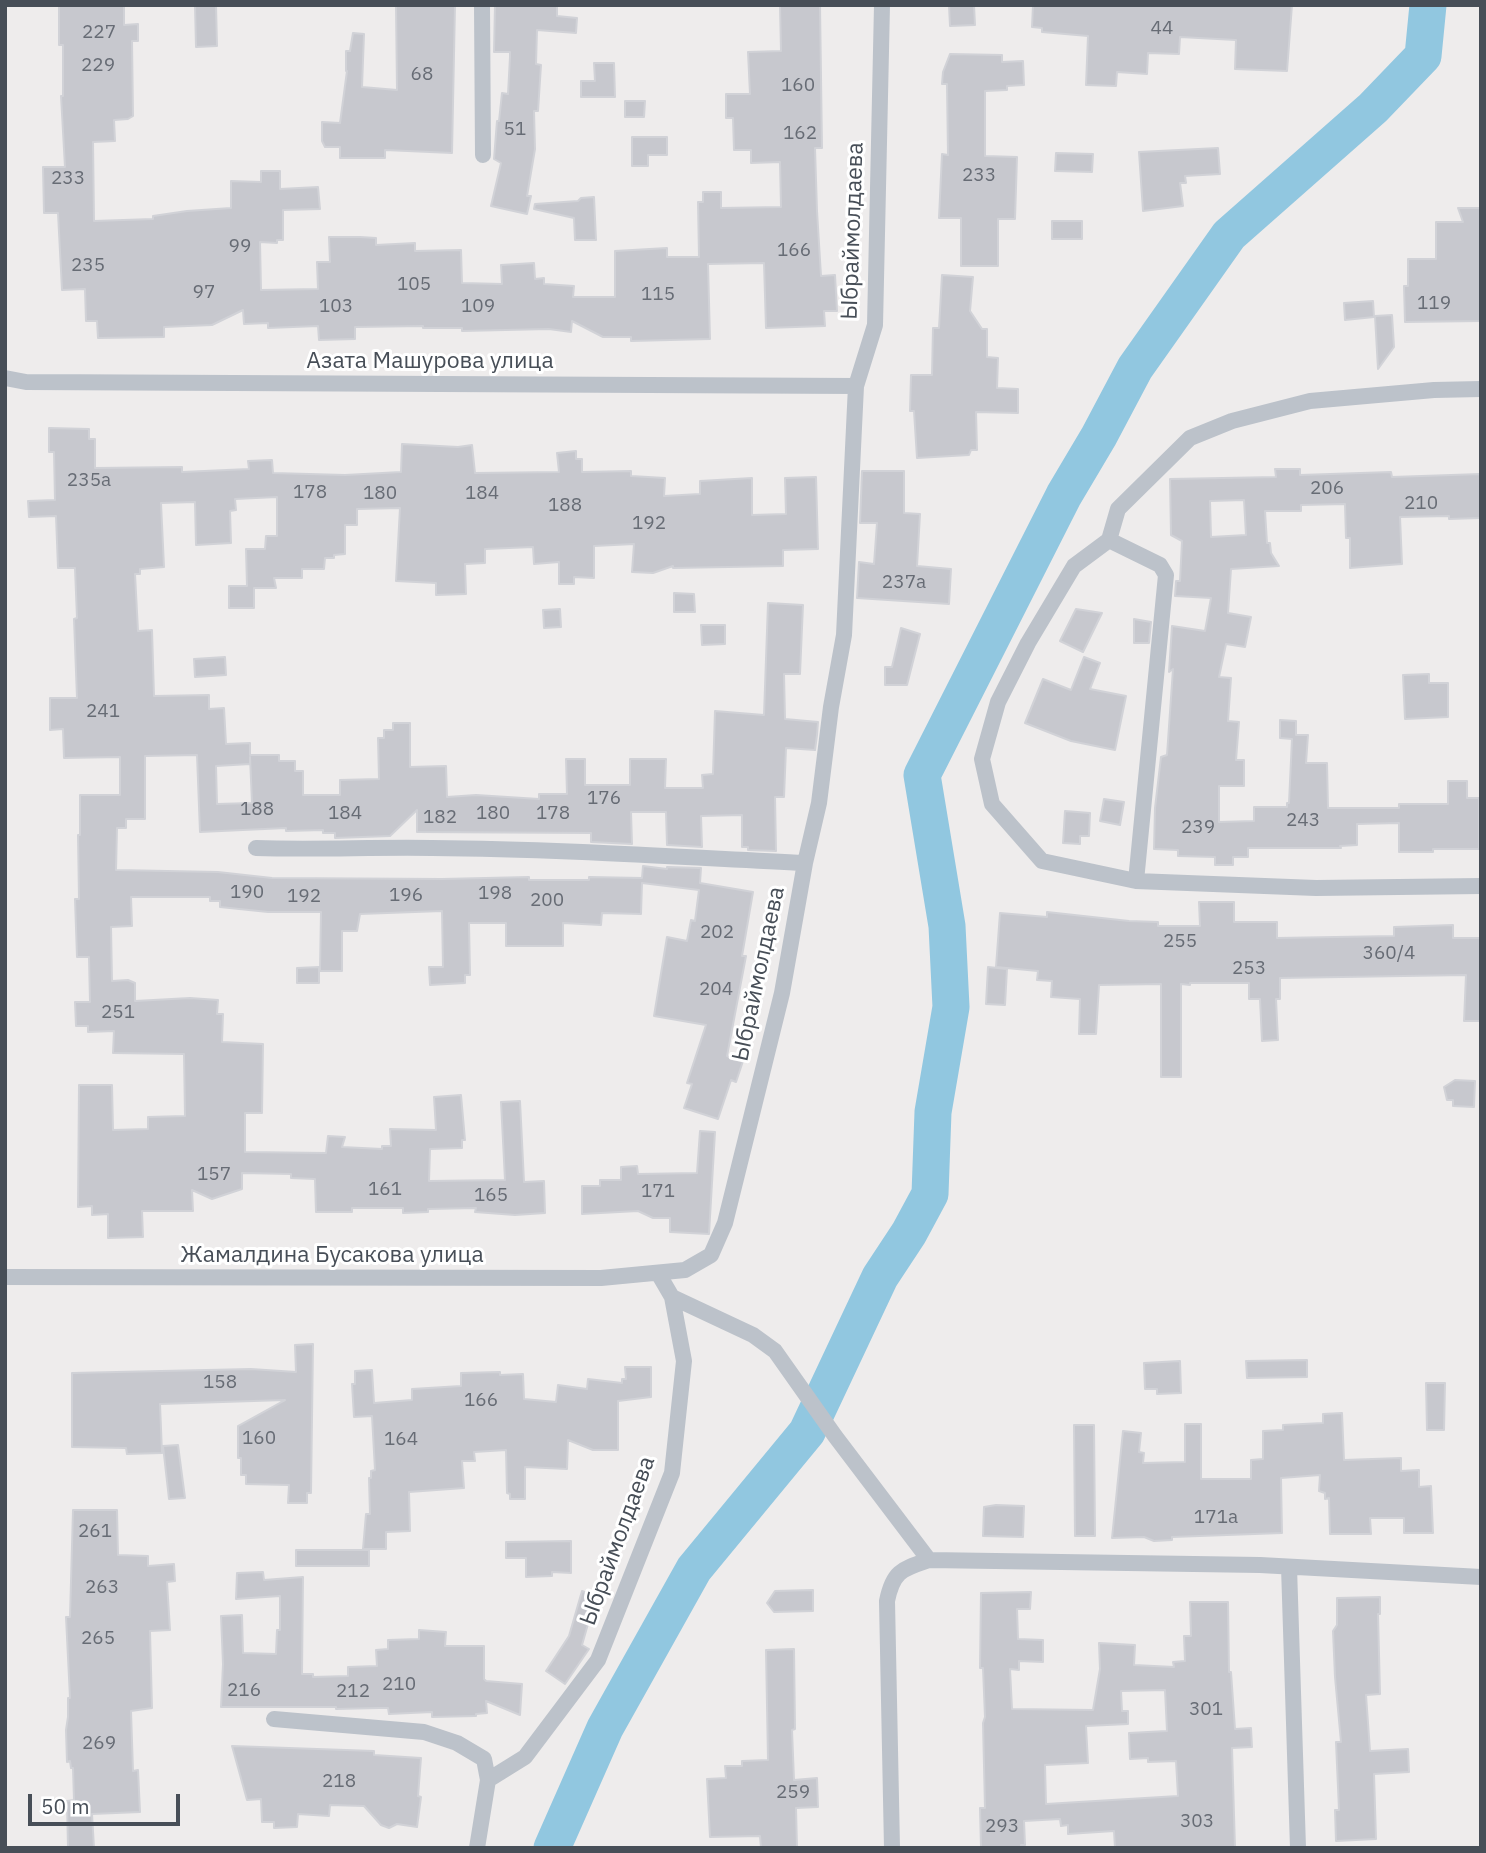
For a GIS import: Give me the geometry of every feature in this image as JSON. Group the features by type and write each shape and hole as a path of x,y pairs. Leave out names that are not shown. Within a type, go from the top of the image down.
{"street":[{"path":"482,5 483,155"},
{"name":"Ыбраймолдаева","path":"488,1780 525,1757 598,1660 672,1473 684,1361 672,1297 658,1273 685,1270 701,1262 711,1255 719,1240 782,993 804,863 819,803 831,707 844,635 856,386 875,325 882,5"},
{"name":"Азата Машурова улица","path":"5,378 26,382 856,386"},
{"path":"1481,389 1434,390 1310,401 1232,421 1190,438 1118,509 1109,540 1074,566 1028,643 998,702 982,759 992,804 1042,861 1136,881 1316,888 1481,886"},
{"path":"1109,540 1160,565 1166,575 1136,881"},
{"path":"256,848 443,848 804,863"},
{"name":"Жамалдина Бусакова улица","path":"5,1277 601,1278 658,1273"},
{"path":"672,1297 753,1335 775,1351 835,1436 929,1560"},
{"path":"892,1848 887,1601 891,1583 902,1569 929,1560 1259,1564 1481,1577"},
{"path":"1289,1567 1298,1848"},
{"path":"274,1719 424,1732 457,1743 484,1759 488,1780 477,1848"}],"building":[{"path":"59,5 124,5 124,25 138,24 138,41 132,41 133,116 114,120 115,141 93,142 94,221 153,219 153,216 187,211 231,208 231,181 261,182 261,171 280,171 280,189 318,187 320,209 283,210 283,240 277,240 277,243 260,242 261,290 318,289 317,262 330,262 329,237 360,237 376,238 376,245 415,243 415,251 461,250 462,283 502,284 501,265 534,263 535,279 544,278 544,284 574,286 573,297 615,297 615,251 667,248 667,257 699,257 698,202 703,202 703,192 721,192 721,208 781,207 780,162 751,163 751,150 734,150 733,118 726,118 726,94 750,94 748,52 781,51 780,5 820,5 822,148 815,148 817,211 821,276 835,275 837,311 824,311 825,326 766,328 764,263 708,264 710,339 631,341 631,337 603,337 572,321 571,332 549,329 462,331 462,328 423,326 355,327 355,339 319,340 318,326 268,328 268,323 244,324 243,310 212,325 164,327 164,337 98,338 97,321 86,321 85,289 62,290 58,213 44,213 43,167 65,167 61,96 63,45 59,45"},
{"path":"195,5 216,5 217,46 196,47"},
{"path":"396,5 455,5 452,153 385,150 385,158 340,158 340,147 325,147 322,141 322,122 340,123 347,71 346,51 350,51 353,33 364,34 362,87 397,90"},
{"path":"495,5 557,5 557,16 577,18 576,33 537,30 536,64 541,65 538,111 534,111 535,149 527,196 531,196 527,214 491,206 501,163 494,159 497,121 502,93 508,94 510,57 510,52 494,52"},
{"path":"949,5 974,5 975,25 950,26"},
{"path":"1033,5 1292,5 1287,71 1235,69 1236,40 1180,37 1179,54 1148,53 1147,74 1117,72 1116,86 1086,85 1088,36 1042,32 1042,28 1032,27"},
{"path":"950,54 1002,55 1002,62 1023,61 1024,85 1007,86 1007,90 985,91 985,156 1017,157 1015,219 998,219 998,266 961,266 961,218 939,218 942,154 948,155 947,84 942,84 943,72"},
{"path":"594,63 614,63 615,97 581,97 581,81 595,81"},
{"path":"625,101 645,101 644,117 625,117"},
{"path":"632,137 667,137 667,155 648,155 648,166 632,166"},
{"path":"1218,148 1220,174 1185,176 1186,183 1180,183 1183,206 1143,211 1139,152"},
{"path":"1056,153 1093,154 1092,172 1055,171"},
{"path":"594,197 596,240 575,240 574,218 534,209 535,204"},
{"path":"1458,208 1481,208 1481,321 1405,322 1404,286 1408,286 1408,259 1436,259 1436,222 1463,222"},
{"path":"1052,221 1082,221 1082,239 1052,239"},
{"path":"942,275 973,277 970,311 982,329 987,329 987,357 998,358 997,388 1018,389 1018,413 976,412 977,450 971,450 969,455 917,458 914,411 910,411 911,375 932,375 933,328 939,328"},
{"path":"1373,301 1374,317 1345,320 1344,303"},
{"path":"1392,315 1394,347 1378,369 1375,316"},
{"path":"49,428 89,429 89,439 95,439 95,468 182,467 182,472 249,469 248,461 272,460 273,473 345,475 401,472 402,444 458,447 472,445 475,473 559,472 557,453 576,451 576,459 582,459 582,472 631,471 631,476 665,478 664,496 700,494 700,481 752,478 752,515 786,514 785,478 816,477 818,549 783,550 783,566 673,566 653,573 632,572 634,544 594,546 594,578 574,577 574,584 559,584 559,562 534,564 533,547 485,549 485,563 465,564 466,594 436,595 436,583 396,581 400,508 357,509 357,525 345,525 345,554 325,558 324,569 302,569 302,578 274,578 276,588 254,588 254,608 229,608 229,586 247,586 246,549 265,549 266,536 277,536 277,497 235,499 236,510 230,511 231,543 196,545 195,502 161,503 164,567 140,569 140,574 135,574 138,631 152,630 154,696 209,695 209,709 224,708 226,744 250,743 250,755 279,755 279,761 295,761 295,771 303,771 303,795 340,795 340,780 379,779 378,738 384,738 384,730 393,730 393,723 410,723 410,767 446,766 447,797 476,795 539,799 539,794 567,794 566,759 585,759 585,785 630,785 630,759 666,759 665,788 703,788 702,775 713,774 715,711 764,715 768,603 803,605 800,674 784,674 785,719 818,722 817,735 815,750 786,748 784,797 775,797 776,851 748,850 748,847 742,847 742,815 701,816 702,847 667,845 666,812 631,812 632,844 591,842 591,833 417,832 417,810 390,836 335,838 335,833 323,833 323,830 286,831 286,828 200,832 197,755 145,756 145,819 126,819 126,828 117,828 116,870 218,872 272,878 529,877 529,880 589,880 589,877 642,878 643,866 667,869 701,868 700,883 753,892 742,956 746,956 727,1056 743,1061 736,1082 731,1080 718,1119 684,1108 692,1084 687,1083 706,1025 654,1016 667,937 687,941 691,920 695,921 699,890 642,883 641,914 602,913 601,925 563,923 563,946 506,946 506,923 469,923 470,975 465,975 465,983 430,985 429,967 443,967 442,911 360,914 357,931 342,931 342,971 320,971 321,912 268,912 220,907 220,901 210,901 210,897 131,897 132,926 111,927 112,981 128,980 135,983 135,1001 190,998 218,1000 217,1014 223,1014 222,1042 263,1044 262,1113 245,1113 245,1152 326,1153 328,1136 345,1137 342,1147 382,1149 382,1146 391,1146 390,1129 436,1130 434,1097 461,1095 465,1140 462,1140 462,1148 430,1149 429,1181 505,1180 501,1102 520,1101 524,1182 544,1181 545,1213 515,1215 475,1212 476,1208 428,1209 428,1212 403,1213 403,1208 352,1208 352,1212 316,1212 315,1179 291,1178 291,1174 242,1173 242,1189 212,1199 192,1190 193,1211 142,1211 143,1237 108,1238 108,1214 92,1215 92,1206 78,1207 79,1085 112,1085 113,1130 148,1129 148,1117 185,1116 184,1054 113,1053 114,1031 88,1032 88,1026 76,1026 75,1002 90,1002 89,957 77,957 75,899 79,899 80,795 120,795 120,757 64,758 63,729 50,730 50,698 77,698 74,619 77,618 75,568 58,568 56,516 29,517 28,501 55,500 54,452 49,452","holes":["250,757 252,803 217,804 216,766 250,764"]},
{"path":"1275,469 1300,469 1300,475 1391,472 1392,477 1481,474 1480,518 1400,517 1402,564 1350,568 1350,538 1346,538 1345,504 1301,505 1301,511 1265,511 1267,543 1270,543 1271,553 1279,566 1231,569 1228,613 1251,617 1245,647 1226,644 1219,677 1231,678 1228,721 1239,722 1236,760 1244,760 1244,786 1219,786 1219,822 1254,821 1254,807 1287,807 1292,739 1280,738 1280,720 1296,721 1296,735 1308,735 1306,763 1327,763 1328,808 1399,808 1399,804 1448,804 1448,781 1467,781 1467,798 1479,798 1479,849 1399,852 1399,823 1357,824 1357,845 1340,846 1341,848 1248,848 1248,857 1233,857 1233,865 1215,865 1215,857 1178,856 1178,850 1154,849 1155,808 1161,757 1167,755 1173,669 1169,672 1172,626 1205,631 1211,598 1175,596 1176,581 1180,581 1182,541 1171,535 1170,479 1276,477","holes":["1244,500 1246,535 1211,537 1210,501"]},
{"path":"862,471 904,471 904,513 920,514 917,566 951,569 949,604 857,598 859,562 874,564 877,523 860,523"},
{"path":"674,593 694,594 695,612 674,612"},
{"path":"560,609 561,627 544,628 543,610"},
{"path":"1076,609 1102,613 1083,652 1060,641"},
{"path":"1134,619 1151,622 1149,643 1134,643"},
{"path":"701,625 725,625 725,644 702,645"},
{"path":"901,628 920,634 907,685 885,685 885,667 892,667"},
{"path":"225,657 226,675 195,677 194,659"},
{"path":"1084,657 1100,663 1090,689 1126,696 1115,750 1071,741 1025,723 1043,679 1071,690"},
{"path":"1429,674 1429,683 1448,683 1448,717 1405,719 1403,675"},
{"path":"1104,799 1124,802 1120,825 1100,821"},
{"path":"1065,811 1090,813 1089,836 1080,836 1080,844 1063,843"},
{"path":"1199,902 1234,902 1234,922 1277,922 1277,938 1394,936 1394,927 1453,925 1453,938 1481,938 1481,1021 1464,1021 1466,975 1280,978 1280,999 1276,999 1278,1040 1262,1041 1260,999 1249,999 1249,983 1181,984 1181,1077 1161,1077 1161,984 1099,985 1096,1034 1079,1034 1080,999 1051,997 1052,981 1037,980 1038,971 996,967 1000,913 1047,917 1047,912 1158,922 1158,926 1200,926"},
{"path":"319,967 319,983 297,983 297,968"},
{"path":"988,967 1007,969 1005,1005 986,1004"},
{"path":"1455,1080 1475,1081 1474,1107 1453,1106 1453,1100 1447,1100 1444,1087"},
{"path":"700,1131 715,1132 709,1234 670,1232 670,1218 653,1218 638,1211 582,1214 582,1186 600,1186 600,1180 621,1180 621,1167 637,1166 638,1174 697,1173"},
{"path":"313,1344 311,1493 307,1493 307,1503 288,1503 289,1485 246,1484 246,1475 241,1475 238,1426 285,1400 160,1404 162,1453 127,1454 126,1448 72,1447 72,1373 251,1369 296,1372 295,1345"},
{"path":"1307,1360 1307,1377 1247,1378 1246,1361"},
{"path":"1180,1361 1181,1393 1157,1394 1157,1389 1145,1389 1144,1363"},
{"path":"625,1367 651,1367 651,1397 618,1401 618,1450 593,1450 568,1440 567,1469 525,1467 525,1499 510,1499 510,1494 507,1493 506,1450 474,1452 475,1461 462,1461 464,1488 409,1492 410,1531 386,1532 386,1549 363,1549 366,1514 370,1514 369,1478 371,1471 375,1470 372,1416 354,1417 352,1384 355,1384 355,1371 372,1370 374,1403 412,1400 412,1389 461,1386 461,1373 500,1372 500,1375 523,1374 524,1399 556,1402 558,1385 587,1389 588,1379 622,1383 622,1379 626,1379"},
{"path":"1426,1383 1445,1383 1444,1430 1427,1430"},
{"path":"1342,1413 1344,1460 1401,1458 1401,1471 1419,1470 1419,1487 1431,1486 1433,1533 1404,1533 1404,1518 1370,1518 1371,1534 1330,1534 1329,1498 1325,1499 1325,1493 1319,1491 1320,1475 1281,1478 1282,1533 1172,1537 1172,1540 1154,1541 1144,1537 1112,1538 1123,1431 1141,1433 1139,1452 1144,1453 1143,1463 1185,1462 1185,1424 1201,1424 1201,1479 1251,1479 1251,1460 1263,1459 1263,1431 1283,1430 1283,1425 1323,1423 1323,1414"},
{"path":"1074,1425 1094,1425 1095,1536 1075,1536"},
{"path":"178,1445 185,1498 169,1499 163,1446"},
{"path":"1024,1506 1023,1537 983,1536 984,1507"},
{"path":"73,1510 117,1510 118,1555 148,1556 148,1566 174,1564 175,1581 167,1582 170,1630 150,1631 152,1708 131,1711 133,1771 138,1770 140,1812 92,1814 94,1848 68,1848 67,1801 74,1800 73,1768 70,1761 67,1762 66,1730 70,1698 66,1617 70,1617"},
{"path":"571,1541 571,1573 552,1572 552,1576 526,1577 526,1558 506,1558 506,1542"},
{"path":"296,1550 369,1550 369,1566 296,1566"},
{"path":"263,1572 264,1580 303,1577 302,1674 313,1674 313,1677 348,1676 348,1667 377,1666 376,1650 388,1649 388,1640 419,1639 419,1630 446,1632 445,1646 484,1646 486,1681 522,1684 520,1715 486,1701 487,1713 476,1716 432,1717 432,1712 389,1714 388,1708 221,1707 221,1616 242,1615 243,1653 276,1654 277,1630 280,1630 280,1596 236,1599 237,1573"},
{"path":"813,1590 813,1611 774,1612 767,1603 775,1591"},
{"path":"582,1591 596,1596 582,1645 589,1649 565,1684 546,1671 569,1636"},
{"path":"1031,1592 1030,1609 1017,1609 1018,1639 1043,1640 1043,1662 1019,1661 1019,1670 1010,1669 1012,1709 1093,1710 1100,1669 1099,1643 1135,1645 1134,1665 1174,1667 1173,1662 1185,1661 1184,1636 1191,1636 1190,1602 1228,1602 1229,1672 1235,1729 1251,1728 1252,1747 1232,1748 1235,1848 1115,1848 1114,1831 1068,1834 1068,1825 1061,1826 1060,1819 1024,1821 1025,1845 1021,1845 1021,1848 981,1848 980,1808 985,1808 985,1717 983,1668 980,1668 981,1593","holes":["1165,1690 1167,1731 1129,1733 1130,1759 1148,1758 1148,1762 1176,1761 1178,1796 1046,1804 1045,1765 1088,1763 1086,1726 1128,1724 1128,1711 1122,1711 1121,1691"]},
{"path":"1380,1597 1380,1694 1366,1695 1370,1751 1408,1749 1409,1772 1374,1774 1376,1839 1336,1841 1335,1810 1339,1810 1336,1742 1341,1742 1333,1631 1337,1625 1337,1598"},
{"path":"794,1649 794,1780 817,1778 818,1807 796,1808 797,1848 761,1848 760,1836 710,1837 707,1779 726,1778 725,1766 742,1766 742,1761 768,1760 766,1650"},
{"path":"232,1746 374,1751 374,1755 421,1758 418,1796 421,1797 417,1827 397,1824 389,1828 381,1825 364,1806 330,1805 329,1816 298,1814 297,1827 274,1828 274,1822 262,1822 261,1799 247,1800"}],"waterway":[{"path":"552,1848 605,1728 694,1569 807,1432 880,1277 909,1233 930,1194 933,1112 951,1007 947,926 922,775 1064,495 1135,368 1229,235 1373,108 1423,56 1428,5"}]}
